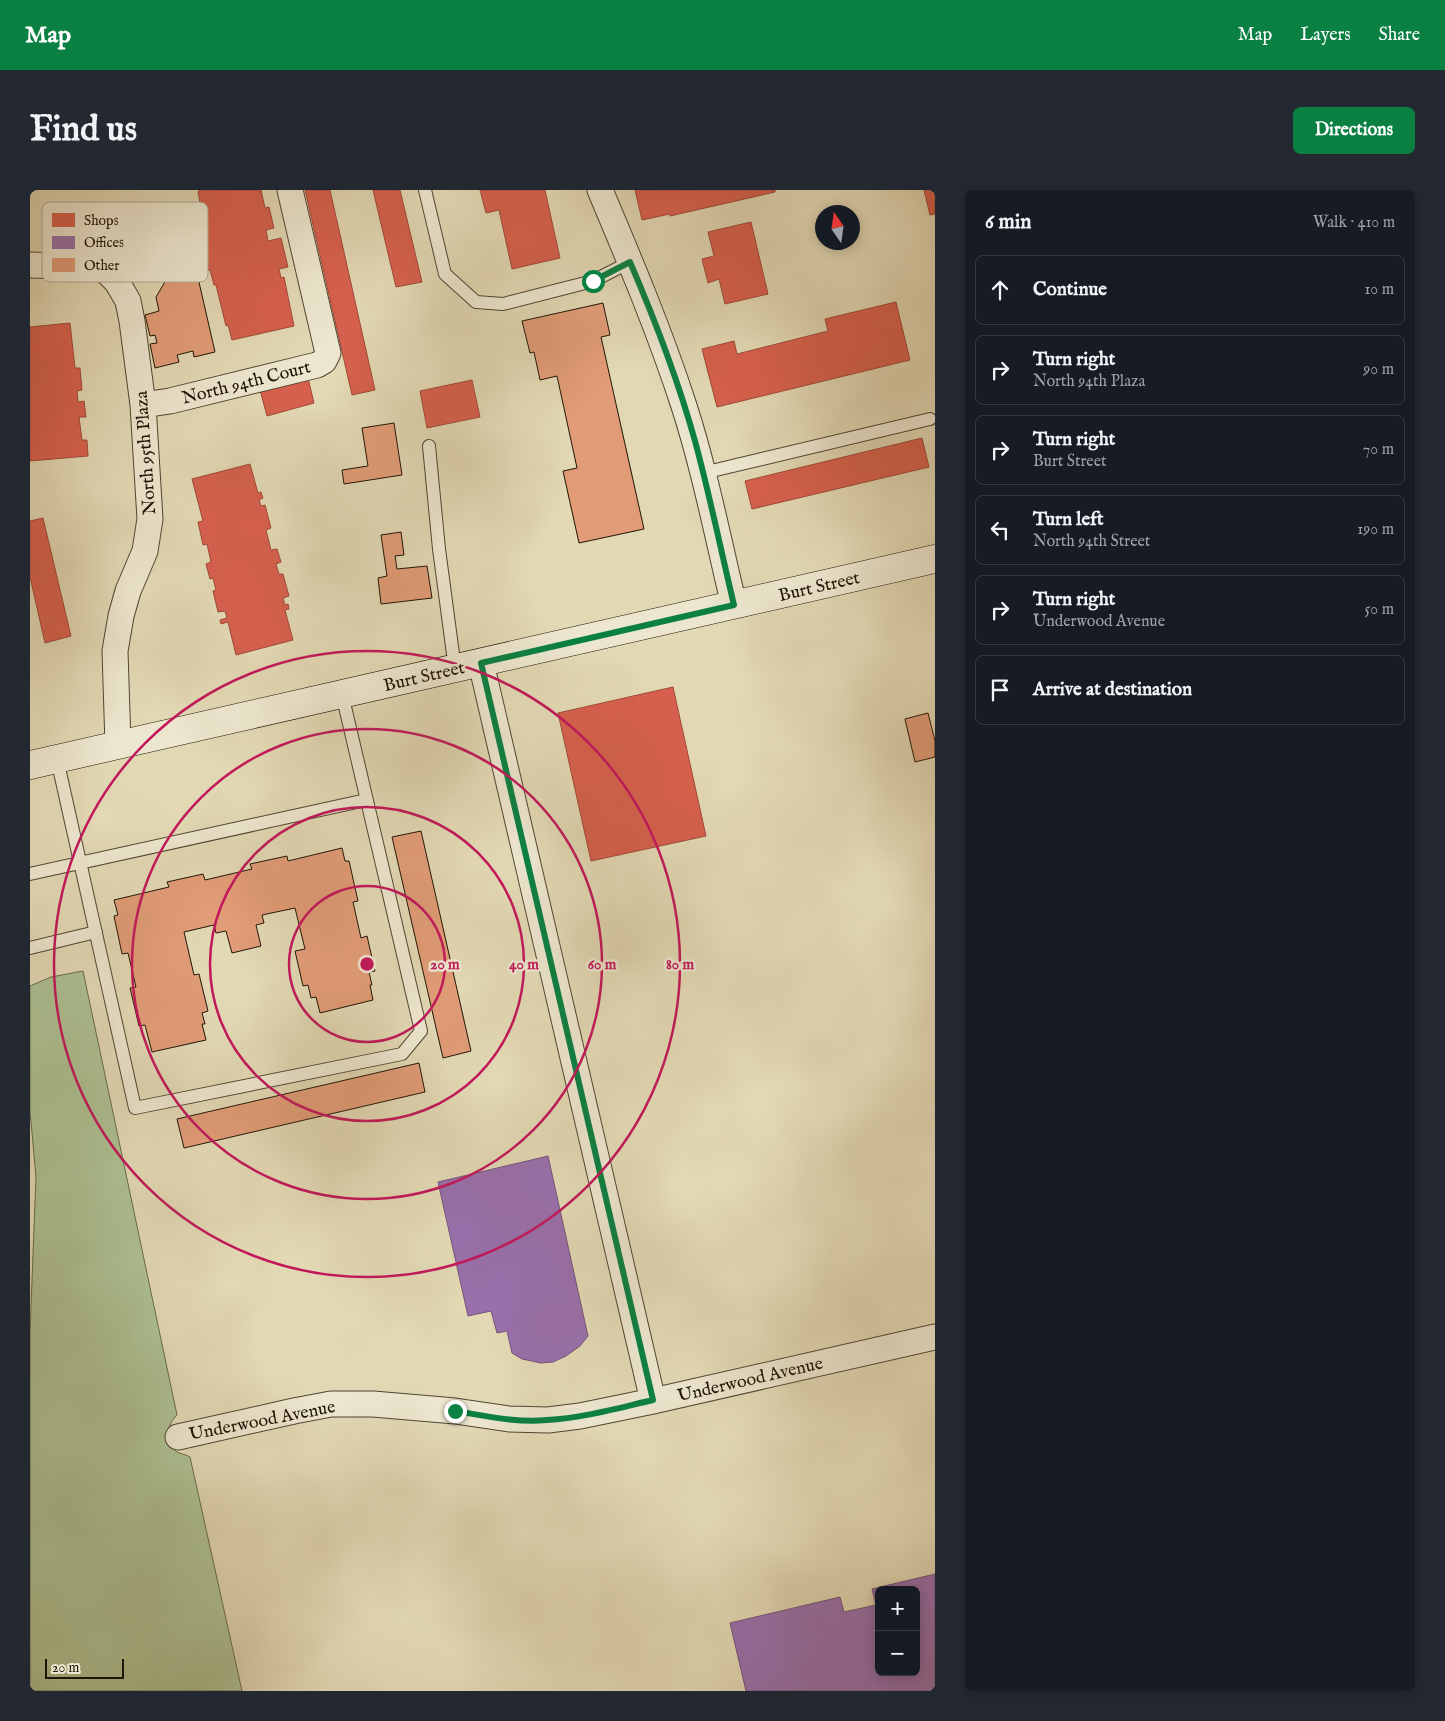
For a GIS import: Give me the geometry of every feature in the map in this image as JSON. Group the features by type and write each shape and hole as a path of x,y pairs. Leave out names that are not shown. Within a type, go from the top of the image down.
{"street":[{"name":"North 94th Court","path":"142,405 317,365 324,360 328,353 290,190"},
{"path":"600,190 651,311 684,406 703,474 734,605"},
{"name":"North 95th Plaza","path":"117,282 128,301 132,321 142,405 150,519 145,551 126,599 115,651 118,745"},
{"name":"Burt Street","path":"30,765 935,559"},
{"path":"468,666 653,1400"},
{"name":"Underwood Avenue","path":"178,1437 331,1404 374,1404 455,1411 535,1421 580,1416 935,1337"}],"lane":[{"path":"425,190 445,274 476,302 503,304 584,284 630,262"},
{"path":"703,474 930,419"},
{"path":"429,446 439,548 468,666"},
{"path":"57,759 136,1108 402,1054 421,1031 342,694"},
{"path":"30,874 366,800"},
{"path":"30,948 96,932"}],"green space":[{"path":"83,971 177,1415 169,1429 169,1440 174,1449 190,1457 242,1691 30,1691 30,1333 36,1177 30,1111 30,986 51,977"}],"building: Shops":[{"path":"199,190 261,190 265,208 269,207 274,228 266,230 268,241 281,238 288,267 279,269 281,278 284,277 294,326 232,340 228,325 226,326 216,285 214,285 210,270 208,270 208,202 200,202"},
{"path":"305,190 330,190 375,390 352,395"},
{"path":"373,190 400,190 422,282 396,287"},
{"path":"480,190 545,190 560,258 512,269 499,210 486,213"},
{"path":"635,190 775,190 775,192 670,216 670,214 642,220"},
{"path":"924,190 935,190 935,214 930,215"},
{"path":"751,222 768,294 725,304 719,279 708,283 702,259 714,256 708,232"},
{"path":"896,302 910,360 717,407 702,349 734,341 737,354 828,331 825,319"},
{"path":"70,323 75,368 80,368 82,390 77,391 78,402 84,401 86,417 79,417 82,440 87,440 88,456 30,461 30,327"},
{"path":"308,378 314,403 267,416 260,390"},
{"path":"472,380 480,417 427,428 420,391"},
{"path":"922,438 929,467 752,509 745,481"},
{"path":"250,464 258,493 261,492 263,498 259,500 261,506 265,505 271,528 266,530 271,550 277,549 281,562 276,564 279,574 283,574 289,596 283,598 285,605 288,604 289,609 285,610 293,640 236,655 228,622 221,624 220,620 227,618 225,611 218,612 213,591 216,590 213,578 210,579 206,564 211,562 207,544 203,545 198,522 203,521 192,479"},
{"path":"43,518 71,636 45,643 30,577 30,521"},
{"path":"673,687 706,836 591,861 558,713"}],"building: Offices":[{"path":"548,1156 588,1336 580,1346 566,1356 553,1362 541,1363 522,1359 512,1353 507,1331 497,1333 491,1311 468,1316 438,1182"},
{"path":"935,1574 935,1691 746,1691 730,1623 840,1597 844,1612 875,1605 875,1676 920,1676 920,1586 885,1586"},
{"path":"875,1588 875,1601 872,1589"}],"building: Other":[{"path":"165,282 199,282 215,352 194,357 193,351 177,355 179,362 155,368 150,344 157,343 155,335 150,336 145,315 159,311 156,297"},
{"path":"603,303 610,335 601,337 644,529 579,543 563,471 577,468 557,376 540,380 534,352 530,353 522,321"},
{"path":"394,423 402,475 344,484 342,470 368,466 362,428"},
{"path":"401,532 404,555 395,556 397,569 427,566 432,598 381,604 378,578 387,576 381,535"},
{"path":"928,713 935,741 935,757 915,762 905,719"},
{"path":"421,831 471,1051 443,1058 392,837"},
{"path":"342,848 345,861 349,861 358,901 353,902 361,938 367,936 375,971 369,972 373,1000 320,1013 316,997 311,998 308,985 303,986 295,951 305,949 295,908 262,915 264,923 256,925 261,946 232,953 226,931 216,933 214,925 184,932 194,975 199,974 208,1011 202,1013 205,1024 202,1024 206,1040 152,1052 145,1025 139,1026 130,988 136,987 128,953 122,954 114,916 118,915 114,900 169,887 167,882 203,874 205,880 252,869 250,864 287,856 288,861"},
{"path":"419,1063 425,1092 184,1148 177,1119"}],"route":[{"path":"455,1411 535,1421 580,1416 653,1400 481,663 734,605 695,442 651,311 630,262 593,281"}]}
